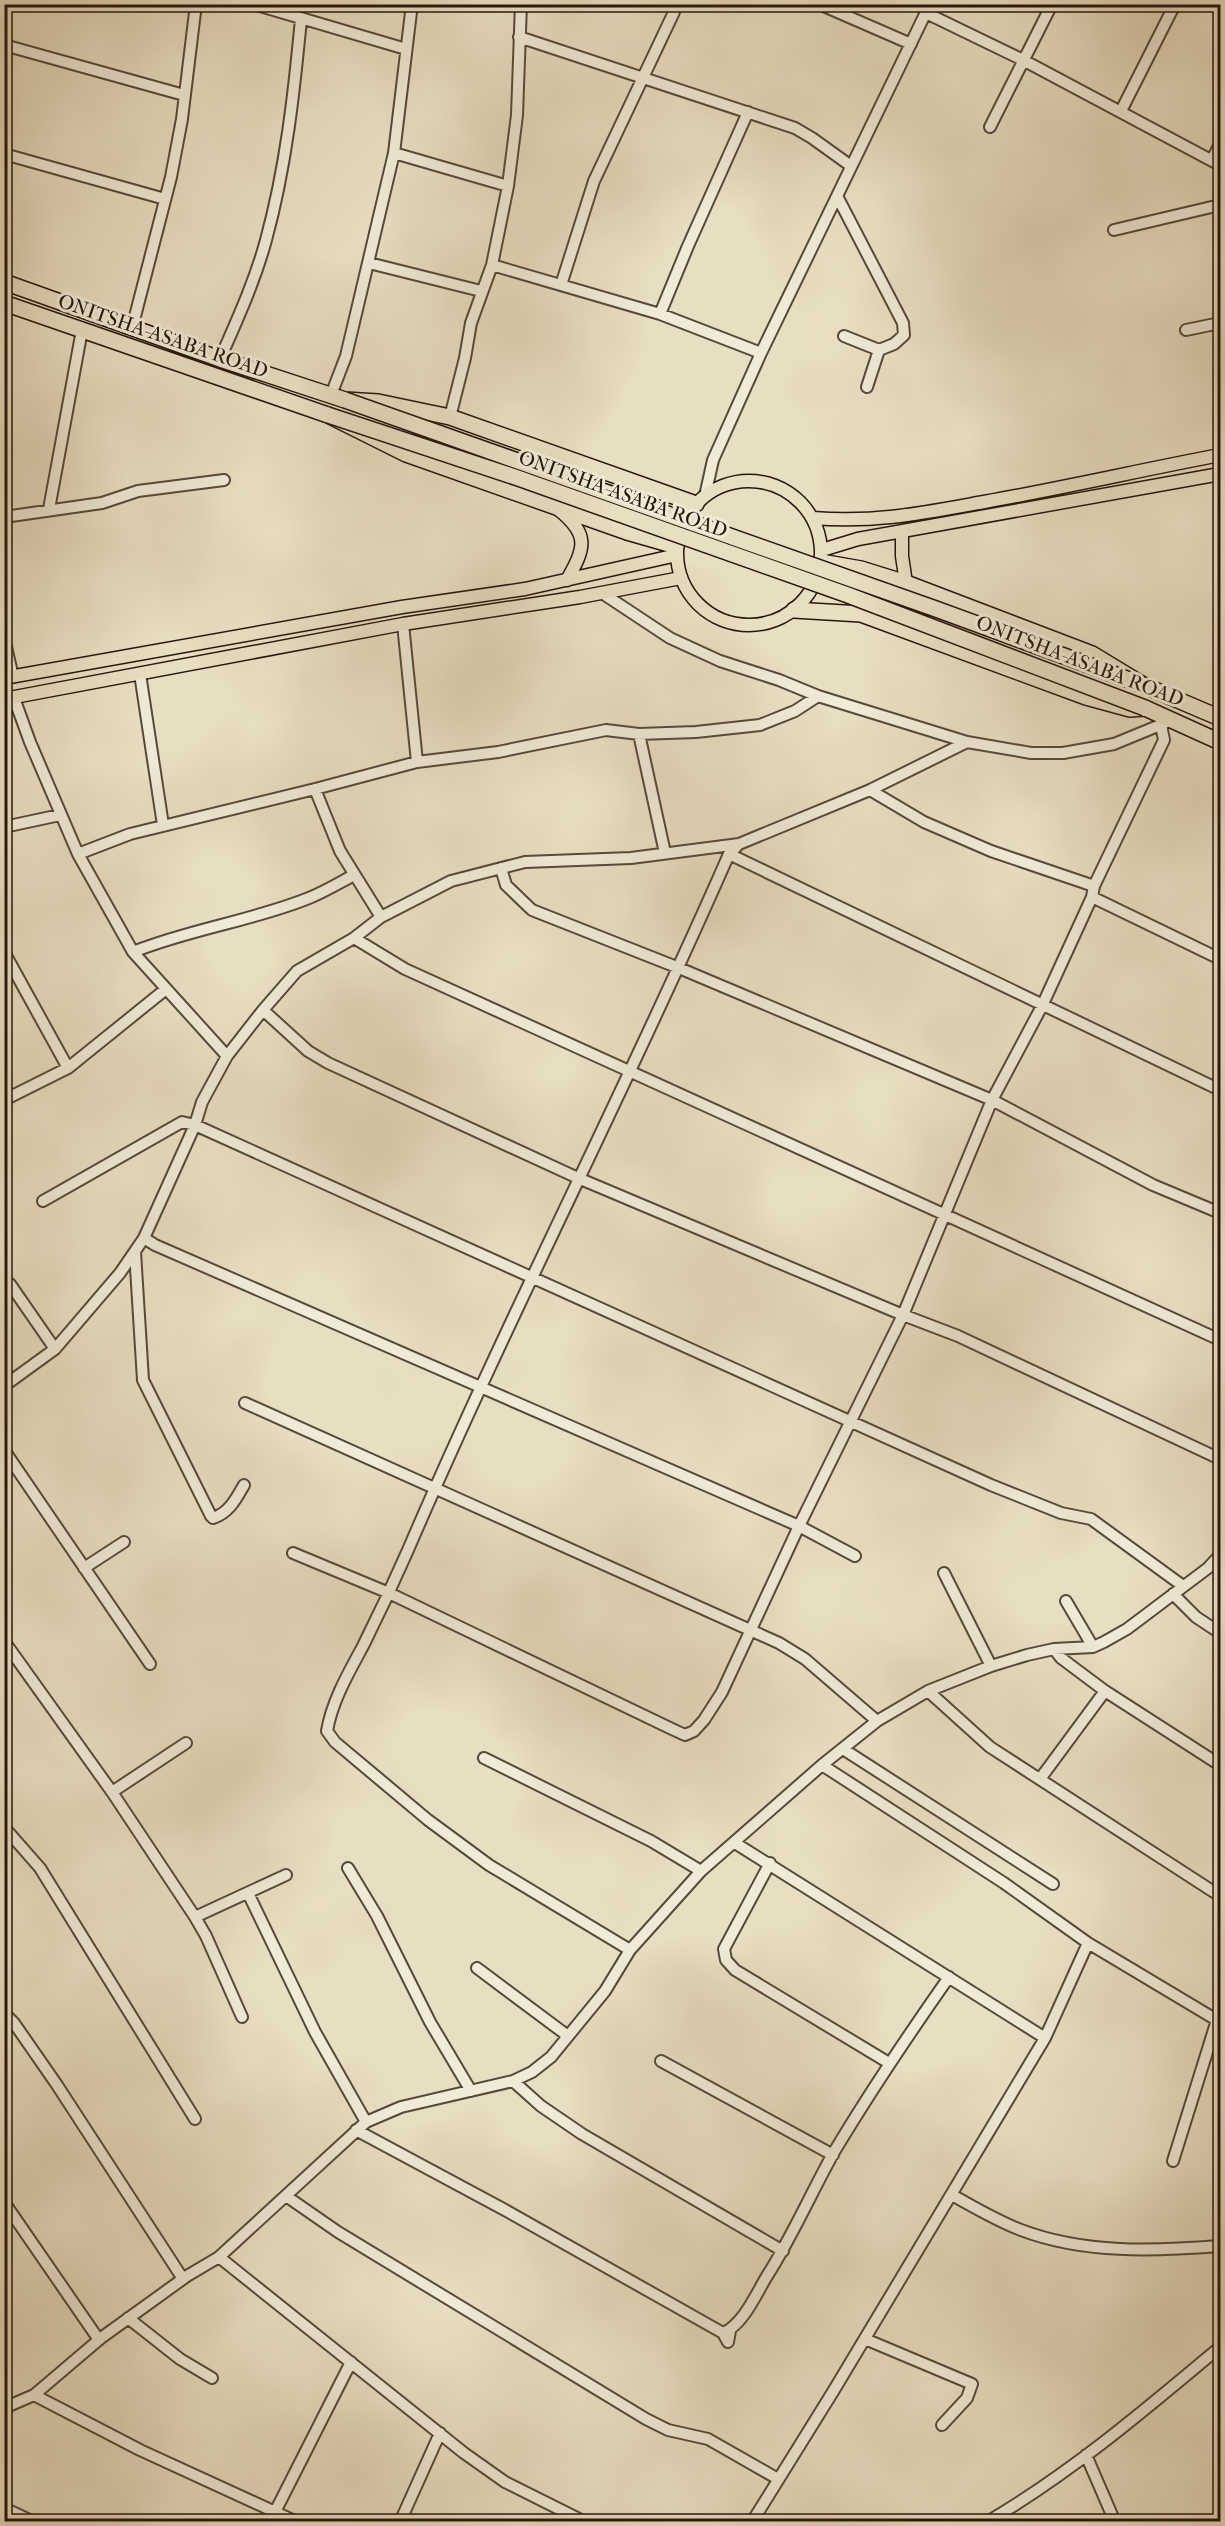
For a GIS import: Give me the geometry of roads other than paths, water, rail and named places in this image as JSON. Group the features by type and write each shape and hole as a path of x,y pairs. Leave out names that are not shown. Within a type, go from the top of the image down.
{"highway":[{"path":"4,282 936,609 1217,713"},
{"name":"ONITSHA-ASABA ROAD","path":"4,303 192,369 539,485 858,599 1145,708 1168,722 1221,742"},
{"path":"192,369 195,350"},
{"path":"338,398 378,402 450,417 700,500"},
{"path":"328,415 406,454 677,551"},
{"path":"821,556 906,583 1092,654 1143,686"},
{"path":"794,610 861,614 1086,697 1130,709 1145,708"}],"main road":[{"path":"813,518 852,521 896,518 1038,493 1221,455"},
{"path":"821,556 858,538 1221,474"},
{"path":"758,481 780,488 799,500 813,518 820,539 821,556 809,593 794,610 774,621 763,624 729,622 719,618 700,606 681,578 677,551 684,523 700,500 724,485 758,481"},
{"path":"553,506 572,520 580,531 583,548 567,579"},
{"path":"902,531 902,556 906,583"},
{"path":"9,678 567,579 677,551"},
{"path":"9,698 403,624 602,593 681,578"},
{"path":"482,595 485,610"}],"street":[{"path":"132,327 165,199 182,119 196,4"},
{"path":"252,4 406,49"},
{"path":"338,398 394,153 412,4"},
{"path":"450,417 471,323 492,265 508,186 517,115 521,4"},
{"path":"561,285 594,181 674,12 674,4"},
{"path":"819,4 911,44"},
{"path":"990,128 1052,4"},
{"path":"1121,111 1175,4"},
{"path":"700,500 713,460 761,353 928,9 1216,163 1221,144"},
{"path":"220,359 247,298 266,239 291,121 301,19"},
{"path":"519,37 643,80 795,128 813,138 851,166"},
{"path":"4,45 184,94"},
{"path":"660,314 748,112"},
{"path":"394,153 508,186"},
{"path":"4,154 165,199"},
{"path":"837,196 903,323 903,335 894,344 879,350 844,336"},
{"path":"1114,230 1221,205"},
{"path":"369,263 481,291"},
{"path":"492,265 660,314 761,353"},
{"path":"1186,330 1221,323"},
{"path":"49,509 82,330"},
{"path":"867,387 879,350"},
{"path":"4,517 102,503 138,491 224,480"},
{"path":"602,593 670,638 720,661 779,680 818,696 967,742 1031,753 1063,753 1114,744 1168,722"},
{"path":"403,624 417,762"},
{"path":"4,638 9,678"},
{"path":"140,674 163,825"},
{"path":"78,854 130,834 163,825 417,762 498,752 606,730 639,734 696,732 760,725 795,711 818,696"},
{"path":"9,698 78,854 133,952 227,1056"},
{"path":"293,1553 389,1593 686,1735 694,1731 722,1692 749,1630 903,1315 992,1100 1042,1006 1164,740 1168,722"},
{"path":"639,734 665,853"},
{"path":"4,1386 55,1349 120,1274 144,1238 195,1125 202,1102 227,1056 297,971 354,938 381,917 451,881 525,862 631,858 739,844 870,790 967,742"},
{"path":"315,789 340,851 381,917"},
{"path":"870,790 924,822 1093,891 1221,959"},
{"path":"4,827 60,815"},
{"path":"630,1950 480,1858 428,1820 335,1742 327,1731 329,1719 347,1677 389,1593 434,1489 532,1277 679,968 729,854 739,844"},
{"path":"729,854 1221,1090"},
{"path":"501,868 506,885 532,910 679,968 992,1100 1153,1185 1221,1213"},
{"path":"133,952 160,941 267,913 311,898 354,875"},
{"path":"354,938 405,969 1221,1340"},
{"path":"4,952 68,1068"},
{"path":"4,1100 68,1068 166,989"},
{"path":"263,1010 318,1058 578,1178 958,1336 1221,1459"},
{"path":"43,1201 182,1122 195,1125 1001,1489 1061,1513 1091,1519 1183,1586"},
{"path":"144,1238 155,1245 799,1527 855,1556"},
{"path":"135,1252 145,1387 210,1516 213,1518 223,1514 234,1503 244,1485"},
{"path":"10,1284 55,1349"},
{"path":"245,1403 779,1643 805,1659 877,1721"},
{"path":"4,1450 150,1664"},
{"path":"84,1568 124,1542"},
{"path":"4,2408 34,2395 128,2318 219,2257 366,2122 401,2107 513,2081 532,2072 550,2057 568,2036 604,1991 630,1950 701,1871 822,1765 877,1721 928,1691 991,1666 1054,1649 1093,1647 1127,1629 1208,1568 1221,1555"},
{"path":"944,1573 991,1666"},
{"path":"1173,1594 1196,1617 1221,1633"},
{"path":"1066,1601 1093,1647"},
{"path":"5,1643 112,1792 195,1917 206,1936 242,2017"},
{"path":"1054,1649 1061,1658 1105,1691 1221,1765"},
{"path":"928,1691 984,1743 1221,1896"},
{"path":"1040,1779 1105,1691"},
{"path":"112,1792 186,1743"},
{"path":"843,1749 1053,1884"},
{"path":"484,1758 651,1841 701,1871"},
{"path":"822,1765 1004,1883 1088,1942 1219,2021 1173,2161"},
{"path":"4,1827 40,1868 195,2119"},
{"path":"735,1843 1045,2038"},
{"path":"770,1863 724,1949 726,1960 735,1970 889,2063"},
{"path":"348,1868 377,1916 430,2022 471,2091"},
{"path":"195,1917 286,1875"},
{"path":"248,1893 315,2032 366,2122"},
{"path":"752,2522 865,2339 1045,2038 1088,1942"},
{"path":"477,1968 568,2036"},
{"path":"356,2130 726,2332 783,2251 833,2155 889,2063 949,1977"},
{"path":"4,2013 14,2023 57,2085 183,2279"},
{"path":"661,2061 833,2155"},
{"path":"513,2081 541,2106 582,2133 783,2251"},
{"path":"952,2195 1020,2230 1083,2247 1129,2250 1221,2246"},
{"path":"286,2196 338,2232 627,2408 668,2430 708,2439 778,2480"},
{"path":"4,2202 99,2340"},
{"path":"219,2257 505,2482 585,2522"},
{"path":"128,2318 180,2359 212,2378"},
{"path":"865,2339 972,2384 967,2398 942,2425"},
{"path":"987,2522 1026,2499 1086,2455 1221,2347"},
{"path":"275,2512 351,2362"},
{"path":"34,2395 140,2450 297,2522"},
{"path":"400,2522 440,2433"},
{"path":"1086,2455 1115,2522"},
{"path":"4,2508 34,2522"}]}
